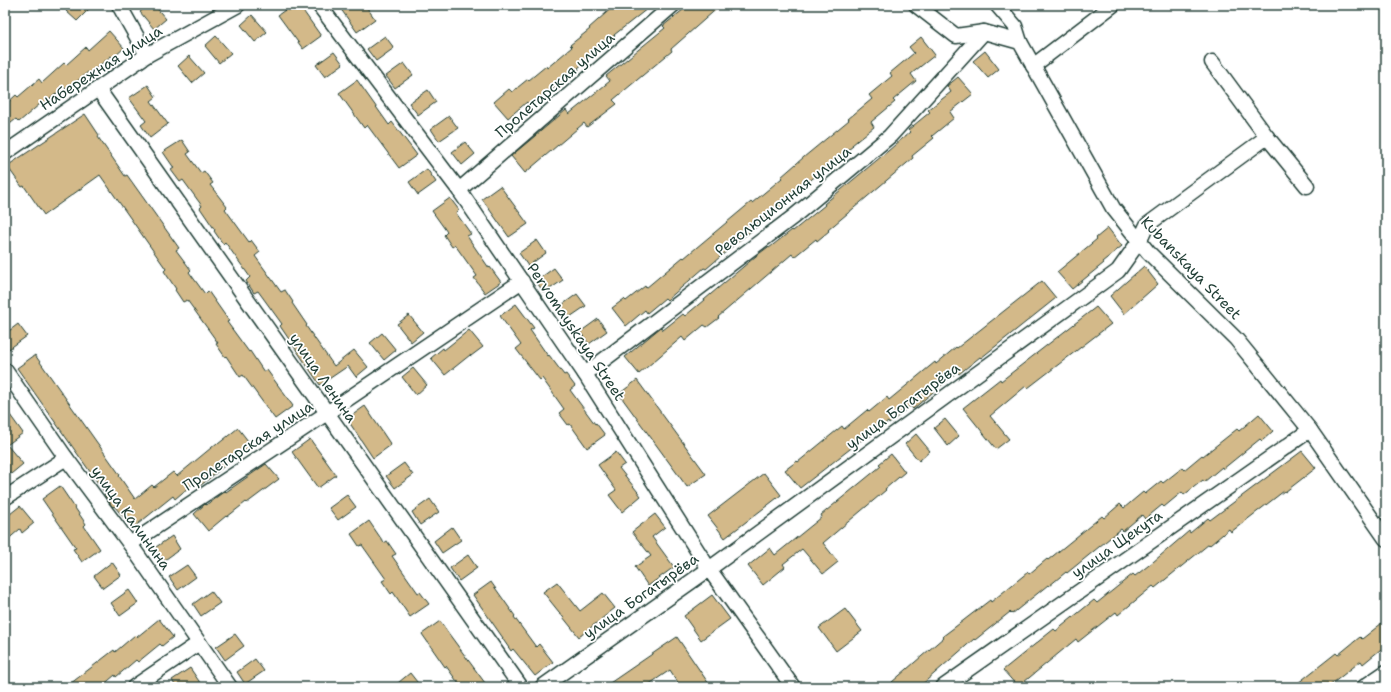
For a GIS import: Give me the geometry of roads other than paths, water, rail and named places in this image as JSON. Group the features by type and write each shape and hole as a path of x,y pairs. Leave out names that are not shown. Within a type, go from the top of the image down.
{"street":[{"path":"118,5 147,55"},
{"name":"Набережная улица","path":"5,153 147,55 238,5"},
{"name":"Pervomayskaya Street","path":"319,5 459,190 584,374 709,569 793,687"},
{"name":"Пролетарская улица","path":"459,190 673,5"},
{"path":"916,5 956,36 984,32 1020,42"},
{"name":"Kubanskaya Street","path":"997,5 1015,26 1020,42 1113,208 1140,240 1148,252 1236,339 1310,430 1386,539"},
{"path":"1033,66 1113,5"},
{"name":"Революционная улица","path":"584,374 793,218 890,136 984,32"},
{"path":"1212,62 1267,136 1308,186"},
{"name":"улица Ленина","path":"98,88 521,687"},
{"name":"улица Богатырёва","path":"542,687 709,569 1118,271 1140,240 1147,225 1267,136"},
{"name":"Пролетарская улица","path":"130,544 522,281"},
{"name":"улица Калинина","path":"5,370 66,458 130,544 230,687"},
{"name":"улица Щекута","path":"943,687 1310,430"},
{"path":"5,498 66,458"},
{"path":"134,687 199,643"},
{"path":"1364,687 1386,672"}]}
